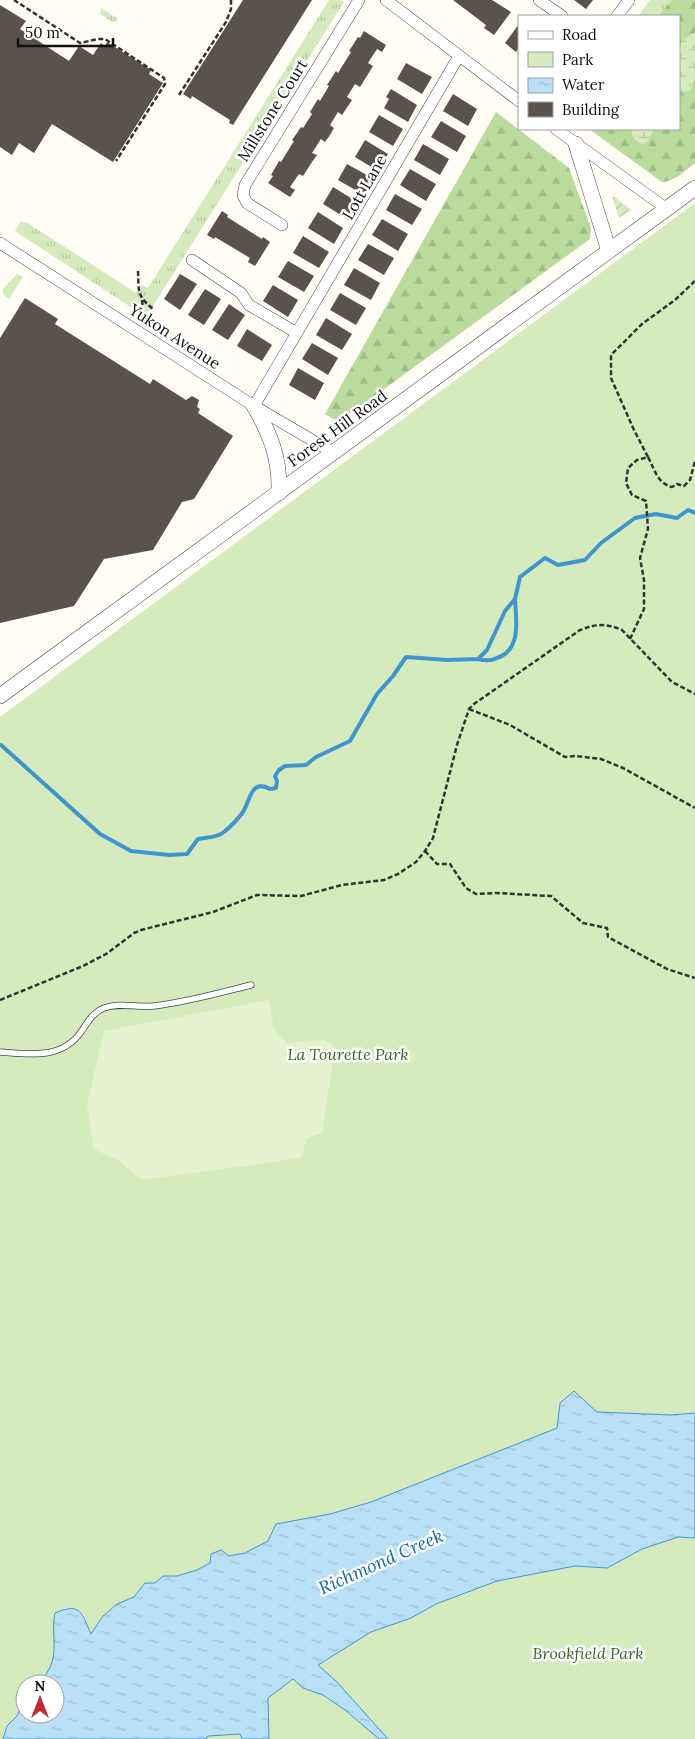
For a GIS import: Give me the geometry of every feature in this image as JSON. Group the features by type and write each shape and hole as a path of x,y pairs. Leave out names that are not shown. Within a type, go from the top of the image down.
{"street":[{"name":"Millstone Court","path":"282,225 247,203 243,195 245,185 359,0"},
{"path":"386,0 518,100"},
{"path":"539,0 561,15"},
{"path":"618,15 630,0"},
{"name":"Lott Lane","path":"254,406 459,56"},
{"path":"557,130 667,209"},
{"path":"576,144 609,251"},
{"name":"Forest Hill Road","path":"0,696 695,188"},
{"name":"Yukon Avenue","path":"0,243 254,406 334,453"},
{"path":"192,260 241,293 249,305 296,333"},
{"path":"254,406 267,428 275,450 280,474 278,493"}],"lane":[{"path":"0,1052 46,1053 61,1050 71,1044 92,1017 102,1008 114,1005 151,1006 183,1002 251,985"}],"path":[{"path":"14,0 80,43 105,39 164,78 165,84 116,161"},
{"path":"179,95 226,22 231,10 230,0"},
{"path":"138,271 139,293 144,316"},
{"path":"695,281 675,300 642,324 611,355 611,378 659,479 664,485 672,486 677,484 684,486 690,480 695,462"},
{"path":"142,300 153,309"},
{"path":"630,640 644,609 644,580 640,558 648,529 646,501 632,495 626,483 628,468 637,460 648,458"},
{"path":"0,1000 83,966 106,954 140,930 213,912 256,895 301,896 342,885 384,880 398,874 416,862 433,838 457,745 470,709 474,704 580,630 593,625 603,624 622,630 672,682 695,694"},
{"path":"470,709 510,726 565,757 576,756 601,759 623,768 695,808"},
{"path":"425,851 438,864 450,864 466,888 476,894 496,893 551,896 583,923 607,928 608,937 667,970 695,978"}],"green space":[{"path":"329,0 341,0 344,2 146,317 15,231 21,221 26,222 136,293 142,285 148,288"},
{"path":"650,0 672,0 659,15 639,15"},
{"path":"672,0 695,0 695,163 675,178 662,182 590,130 680,130 680,15 659,15"},
{"path":"101,8 117,18 118,21 112,22 100,14"},
{"path":"695,32 695,82 689,91 680,92 680,45 682,41"},
{"path":"496,112 569,168 591,228 590,239 343,419 336,420 325,414"},
{"path":"631,130 654,130 648,141 643,144 637,142"},
{"path":"613,196 631,210 619,218"},
{"name":"La Tourette Park","path":"695,203 695,1413 671,1415 597,1412 560,1403 558,1428 371,1502 330,1514 245,1553 229,1556 197,1570 177,1576 163,1576 155,1583 145,1583 134,1597 117,1604 103,1616 91,1635 84,1616 65,1608 55,1613 54,1650 52,1662 46,1674 15,1674 15,1718 7,1726 3,1739 0,1739 0,717"},
{"path":"17,274 23,277 9,299 3,294 3,289"},
{"path":"269,1000 274,1030 287,1043 325,1040 335,1047 322,1133 307,1138 301,1158 142,1180 119,1161 94,1149 87,1105 104,1031"},
{"name":"Brookfield Park","path":"678,1537 695,1538 695,1739 204,1739 268,1698 293,1679 371,1632 411,1618 436,1604 497,1581 575,1566 607,1568 642,1549"}],"water":[{"name":"Richmond Creek","path":"574,1391 597,1412 671,1415 695,1413 695,1538 678,1537 642,1549 607,1568 575,1566 497,1581 436,1604 411,1618 371,1632 318,1665 337,1682 388,1739 379,1739 345,1710 323,1695 303,1688 293,1679 268,1698 269,1739 242,1739 240,1734 208,1736 206,1739 3,1739 7,1726 15,1718 15,1724 65,1724 65,1674 46,1674 53,1656 55,1613 76,1609 83,1616 91,1634 103,1616 117,1604 134,1597 145,1583 155,1583 163,1576 177,1576 197,1570 210,1563 211,1554 221,1550 229,1556 245,1553 268,1541 276,1524 330,1514 371,1502 557,1428 560,1403"}],"building":[{"path":"243,0 312,0 233,125 229,123 230,120 192,96 191,99 183,94"},
{"path":"453,0 492,0 511,12 494,35 484,28 486,25"},
{"path":"574,0 593,0 586,9"},
{"path":"0,5 26,21 20,29 69,61 79,46 93,55 101,43 105,46 107,42 151,70 149,74 163,83 113,162 52,124 34,153 19,143 12,155 0,147"},
{"path":"518,25 518,49 516,52 505,43"},
{"path":"364,31 386,45 382,52 377,49 368,63 373,66 360,87 355,84 347,97 352,100 342,115 338,112 330,125 334,128 330,135 325,142 321,139 312,153 317,155 303,176 299,174 290,187 295,190 290,197 268,183 273,176 271,175 294,141 292,140 312,114 310,112 318,99 320,101 336,71 338,73 351,52 349,51"},
{"path":"406,63 432,77 422,94 397,79"},
{"path":"391,89 417,105 408,122 384,108 389,99 386,97"},
{"path":"453,94 477,109 468,126 443,111"},
{"path":"379,115 403,129 393,146 369,132"},
{"path":"441,121 466,136 457,152 431,137"},
{"path":"365,140 388,154 378,171 355,157"},
{"path":"423,144 449,159 440,175 414,160"},
{"path":"347,164 374,179 364,195 338,180"},
{"path":"410,169 436,184 426,201 400,185"},
{"path":"333,187 359,203 349,220 323,204"},
{"path":"395,194 422,209 412,225 386,210"},
{"path":"222,211 228,215 227,217 270,242 255,266 248,262 250,258 215,237 214,239 207,235"},
{"path":"318,212 343,228 334,244 308,228"},
{"path":"382,219 408,234 398,251 372,235"},
{"path":"303,236 329,252 319,268 293,253"},
{"path":"368,244 394,258 384,275 358,260"},
{"path":"288,261 314,276 304,292 278,277"},
{"path":"354,268 380,283 371,300 344,285"},
{"path":"180,274 197,284 180,310 164,299"},
{"path":"273,285 298,300 288,317 263,301"},
{"path":"205,289 221,299 204,325 188,315"},
{"path":"340,293 366,308 356,325 330,310"},
{"path":"25,298 58,319 55,324 150,384 153,379 186,400 192,396 199,400 197,407 200,409 198,413 233,436 194,499 182,502 153,550 104,559 74,606 0,623 0,338"},
{"path":"229,304 245,315 228,340 212,330"},
{"path":"326,318 352,334 342,350 316,335"},
{"path":"247,329 272,345 262,361 237,346"},
{"path":"312,343 338,358 328,375 302,359"},
{"path":"298,368 324,383 315,400 289,385"}],"waterway":[{"path":"1,745 100,834 131,851 169,855 187,854 198,839 212,837 224,832 243,812 252,792 259,786 270,789 276,788 277,781 275,776 279,770 285,766 306,765 316,757 350,741 377,694 406,657 447,660 478,659 487,650 505,611 515,599 520,577 545,558 558,565 585,560 601,543 635,518 656,514 677,518 688,510 695,513"},
{"path":"478,659 495,659 505,654 511,648 516,633 515,599"}]}
